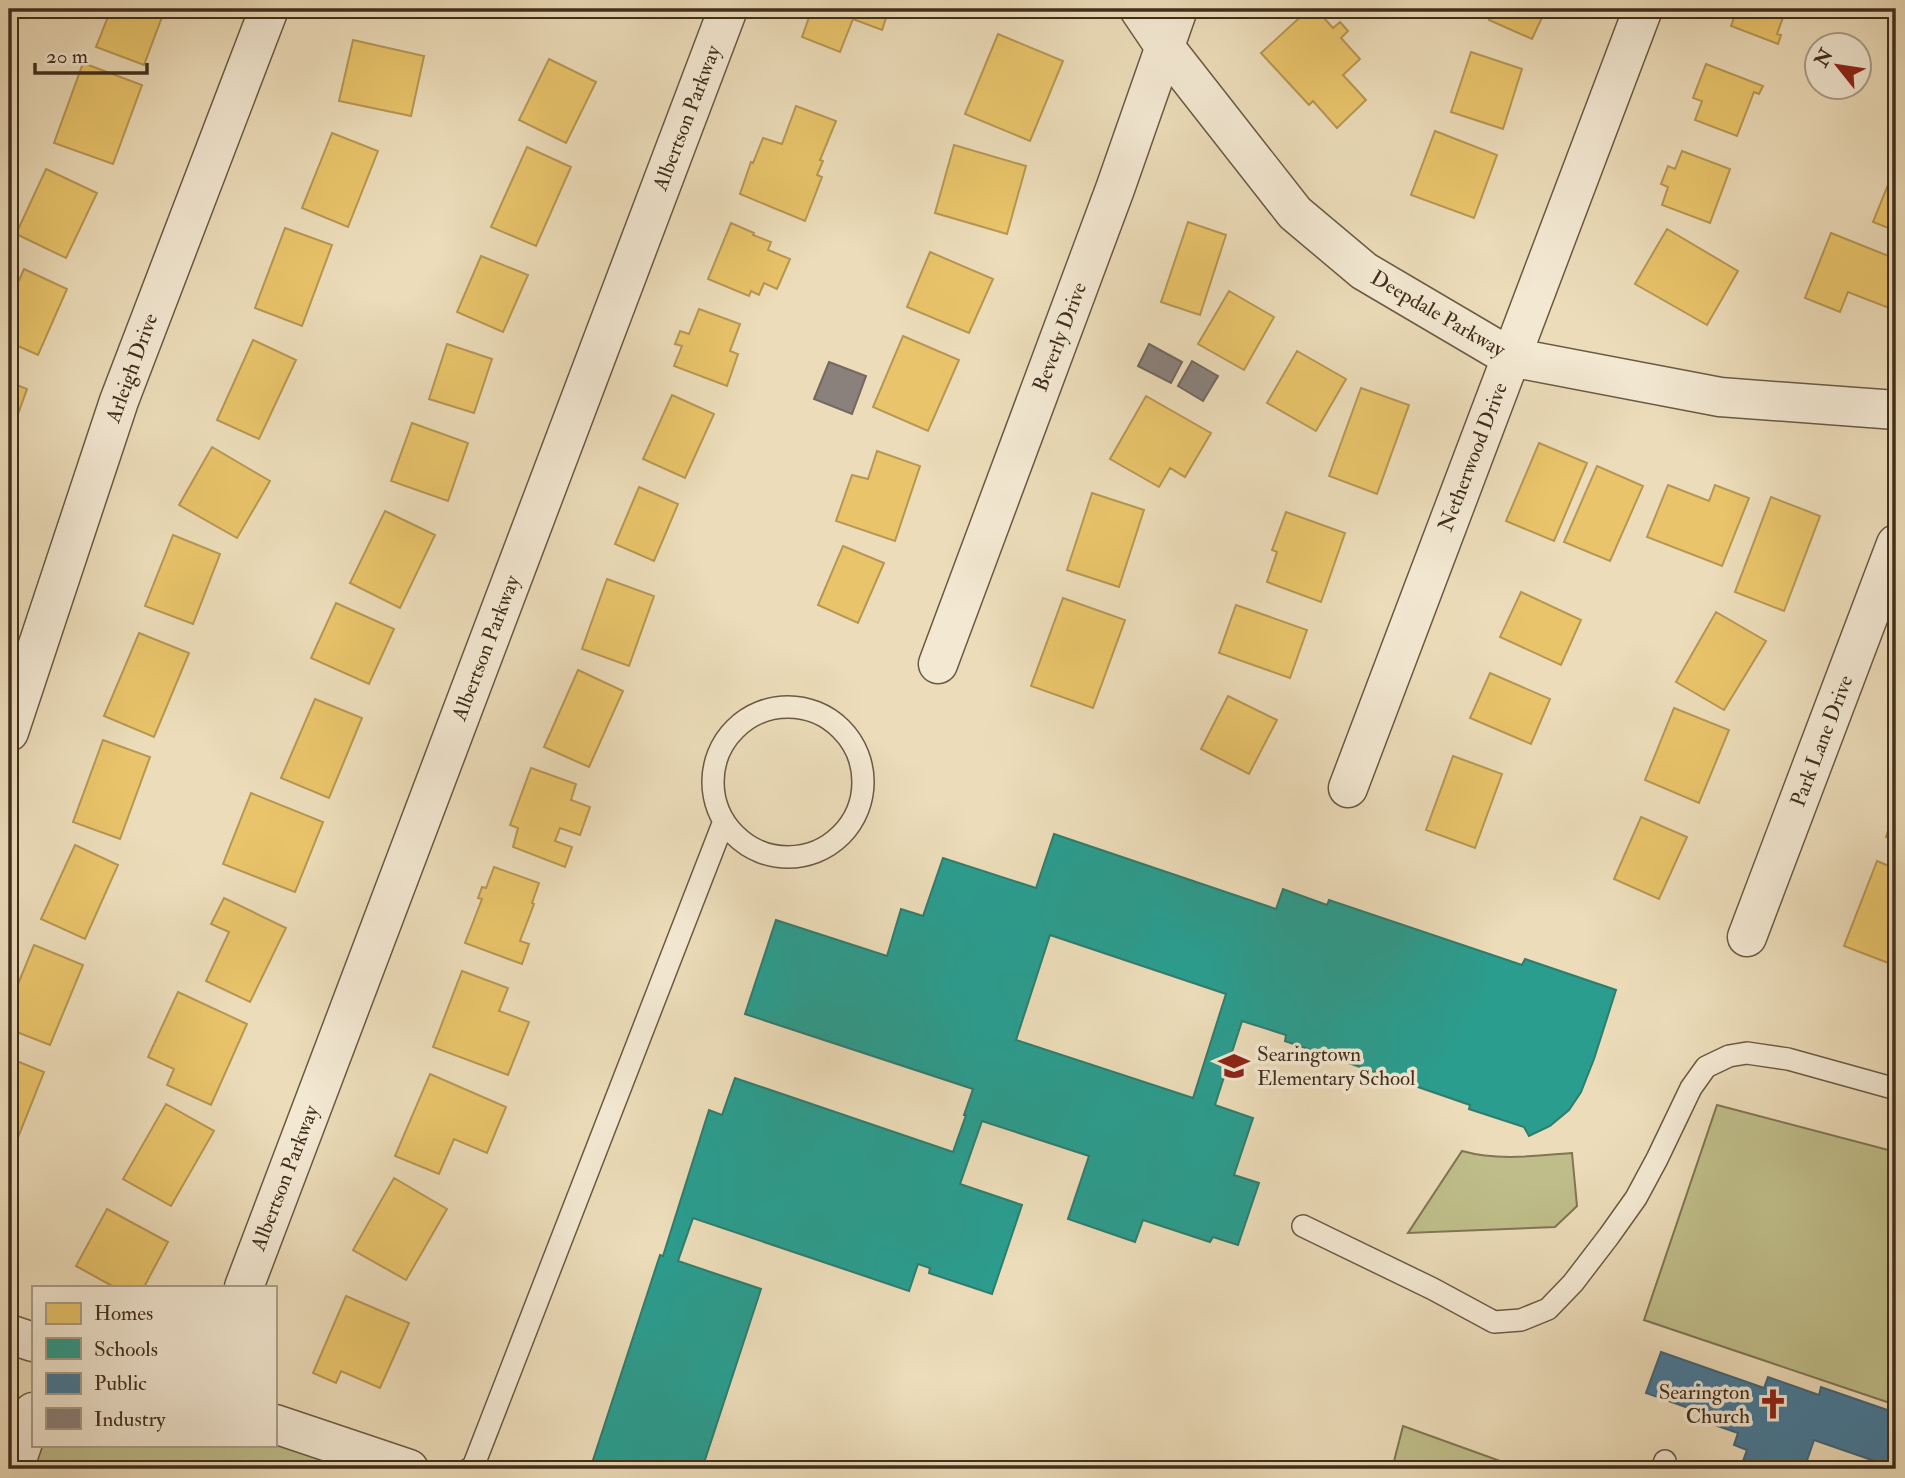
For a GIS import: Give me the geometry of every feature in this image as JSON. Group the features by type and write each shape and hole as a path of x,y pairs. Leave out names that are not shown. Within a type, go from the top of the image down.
{"street":[{"name":"Arleigh Drive","path":"9,732 119,401 269,9"},
{"name":"Albertson Parkway","path":"244,1286 728,9"},
{"name":"Deepdale Parkway","path":"1139,9 1164,46 1295,213 1364,271 1510,357 1720,397 1896,410"},
{"name":"Beverly Drive","path":"938,664 1115,189 1178,9"},
{"name":"Netherwood Drive","path":"1348,788 1643,9"},
{"name":"Park Lane Drive","path":"1747,937 1896,544"},
{"path":"9,1334 32,1342"},
{"path":"14,1469 32,1415"},
{"path":"276,1424 409,1469"}],"lane":[{"path":"790,707 814,712 836,724 852,743 861,766 862,790 856,814 842,834 822,849 799,857 774,856 751,849 732,833 724,821 718,812 713,788 715,763 725,740 743,722 765,710 790,707"},
{"path":"470,1469 724,821"},
{"path":"1303,1226 1494,1322 1521,1320 1548,1309 1573,1283 1609,1236 1636,1198 1691,1087 1706,1067 1729,1056 1747,1053 1788,1059 1896,1089"}],"shaded area":[{"path":"1717,1105 1896,1152 1896,1405 1644,1320"},
{"path":"1462,1151 1503,1157 1572,1153 1577,1206 1555,1227 1408,1233"},
{"path":"276,1424 409,1469 15,1469 32,1446 276,1446"},
{"path":"1403,1426 1517,1467 1392,1469"}],"building: Homes":[{"path":"111,9 165,9 144,65 96,47"},
{"path":"812,9 889,9 882,30 853,19 840,52 802,37"},
{"path":"1309,9 1316,9 1333,28 1340,22 1348,31 1341,38 1360,59 1343,75 1366,100 1337,128 1313,101 1309,105 1261,53"},
{"path":"1494,9 1546,9 1532,39 1489,20"},
{"path":"1737,9 1786,9 1777,34 1781,35 1778,44 1731,26"},
{"path":"998,34 1063,61 1030,141 965,114"},
{"path":"353,40 424,56 411,116 339,101"},
{"path":"1471,52 1522,69 1503,129 1451,112"},
{"path":"549,59 596,82 566,143 519,120"},
{"path":"83,63 142,85 113,164 54,143"},
{"path":"1706,64 1763,86 1759,94 1754,92 1737,136 1695,120 1702,101 1693,98"},
{"path":"796,106 836,121 820,160 823,161 817,175 822,177 805,221 740,194 763,138 782,144"},
{"path":"1435,131 1497,155 1474,218 1411,195"},
{"path":"332,133 378,151 348,227 302,208"},
{"path":"954,145 1026,166 1007,234 935,213"},
{"path":"527,147 571,167 536,246 491,227"},
{"path":"1682,151 1730,169 1710,223 1662,205 1668,187 1661,184 1668,166 1675,169"},
{"path":"1896,165 1896,231 1873,222"},
{"path":"46,169 97,193 66,258 16,234"},
{"path":"1188,222 1226,235 1200,315 1161,302"},
{"path":"731,223 771,242 768,250 790,259 777,289 764,283 759,295 751,291 749,296 708,279"},
{"path":"285,228 332,245 302,326 255,308"},
{"path":"1667,229 1738,271 1707,325 1635,284"},
{"path":"1831,233 1896,259 1896,288 1889,308 1848,292 1840,312 1805,298"},
{"path":"930,252 993,279 969,333 907,307"},
{"path":"481,256 528,275 503,332 457,312"},
{"path":"24,269 67,289 38,355 9,342 9,303"},
{"path":"1229,291 1274,317 1244,370 1198,344"},
{"path":"699,309 740,324 730,351 738,354 727,386 674,366 682,346 675,344 680,331 689,334"},
{"path":"903,336 959,360 928,431 873,407"},
{"path":"253,340 296,360 259,439 217,420"},
{"path":"447,344 492,359 474,413 429,399"},
{"path":"1297,351 1346,379 1316,431 1267,403"},
{"path":"9,382 27,389 9,439"},
{"path":"1361,388 1409,405 1377,494 1329,476"},
{"path":"672,395 714,414 685,478 643,459"},
{"path":"1146,396 1211,433 1185,477 1170,468 1159,487 1110,459"},
{"path":"412,423 468,443 448,501 391,481"},
{"path":"1539,443 1587,463 1554,541 1506,521"},
{"path":"212,447 270,481 237,538 179,505"},
{"path":"877,451 920,466 895,541 836,521 852,475 868,479"},
{"path":"1597,466 1643,486 1610,561 1564,542"},
{"path":"1668,485 1709,501 1715,485 1749,498 1722,566 1647,537"},
{"path":"639,487 678,504 654,561 615,544"},
{"path":"1092,493 1144,510 1119,587 1067,570"},
{"path":"1771,497 1820,516 1784,611 1735,592"},
{"path":"385,511 435,535 400,608 350,583"},
{"path":"1286,512 1345,533 1321,602 1267,582 1277,552 1272,550"},
{"path":"173,535 220,554 193,624 145,606"},
{"path":"843,546 884,563 858,623 818,605"},
{"path":"607,579 654,596 629,666 582,649"},
{"path":"1521,592 1581,620 1561,665 1500,637"},
{"path":"1063,598 1125,620 1093,708 1031,686"},
{"path":"336,603 394,629 369,684 311,658"},
{"path":"1236,605 1307,630 1290,678 1219,653"},
{"path":"1716,612 1766,641 1724,710 1676,682"},
{"path":"139,633 189,653 154,737 104,716"},
{"path":"578,670 623,691 589,767 544,747"},
{"path":"1490,673 1550,699 1531,744 1470,718"},
{"path":"1228,696 1277,720 1249,774 1201,749"},
{"path":"315,699 362,718 329,798 281,778"},
{"path":"1674,708 1729,730 1699,803 1645,780"},
{"path":"103,740 150,757 120,839 73,822"},
{"path":"1453,756 1502,774 1475,848 1426,830"},
{"path":"531,768 576,784 571,800 590,807 580,835 560,828 555,841 572,847 565,867 513,847 518,828 510,825"},
{"path":"251,793 323,822 295,892 223,864"},
{"path":"1896,806 1896,840 1886,837"},
{"path":"1641,817 1687,837 1659,899 1614,879"},
{"path":"75,845 118,865 85,939 41,919"},
{"path":"1877,861 1896,869 1896,966 1844,946"},
{"path":"494,867 539,883 520,941 529,944 522,964 465,943 482,899 478,898 482,887 486,888"},
{"path":"224,898 286,928 250,1002 206,981 229,932 211,924"},
{"path":"34,945 83,965 50,1045 9,1029 9,1006"},
{"path":"462,971 508,988 499,1011 529,1022 508,1075 433,1047"},
{"path":"178,992 247,1024 211,1105 167,1085 174,1069 148,1057"},
{"path":"9,1058 44,1072 13,1150 9,1149"},
{"path":"430,1074 506,1107 487,1153 454,1139 439,1174 395,1156"},
{"path":"166,1104 214,1131 171,1206 123,1179"},
{"path":"394,1178 447,1209 406,1280 353,1250"},
{"path":"107,1209 168,1242 145,1286 112,1286 76,1266"},
{"path":"346,1296 409,1323 380,1388 341,1371 336,1383 313,1373"}],"building: Schools":[{"path":"1054,834 1276,909 1283,889 1327,905 1329,900 1522,965 1525,959 1616,990 1581,1092 1569,1110 1550,1126 1529,1136 1524,1127 1469,1109 1470,1105 1285,1041 1286,1035 1242,1021 1215,1105 1253,1118 1234,1175 1259,1183 1238,1245 1213,1237 1210,1242 1143,1220 1135,1242 1068,1219 1089,1156 982,1121 960,1184 1022,1205 992,1294 929,1273 930,1268 918,1264 909,1291 693,1218 678,1261 761,1289 702,1469 611,1469 592,1463 660,1255 663,1256 709,1110 722,1115 735,1078 953,1152 966,1115 973,1089 745,1014 776,920 887,956 901,909 923,916 943,858 1036,888","holes":["1050,935 1226,994 1193,1098 1016,1040"]}],"building: Public":[{"name":"Searington Church","path":"1661,1352 1764,1388 1768,1377 1819,1395 1821,1387 1896,1413 1896,1453 1894,1452 1889,1466 1814,1440 1804,1469 1740,1469 1747,1450 1734,1445 1738,1433 1709,1423 1711,1416 1646,1393"}],"building: Industry":[{"path":"1149,344 1182,362 1171,383 1138,366"},
{"path":"1192,361 1218,376 1203,401 1178,386"},
{"path":"829,362 866,376 852,414 814,399"}],"place":[{"name":"Searingtown Elementary School","path":"1234,1066"},
{"name":"Searington Church","path":"1773,1404"}]}
